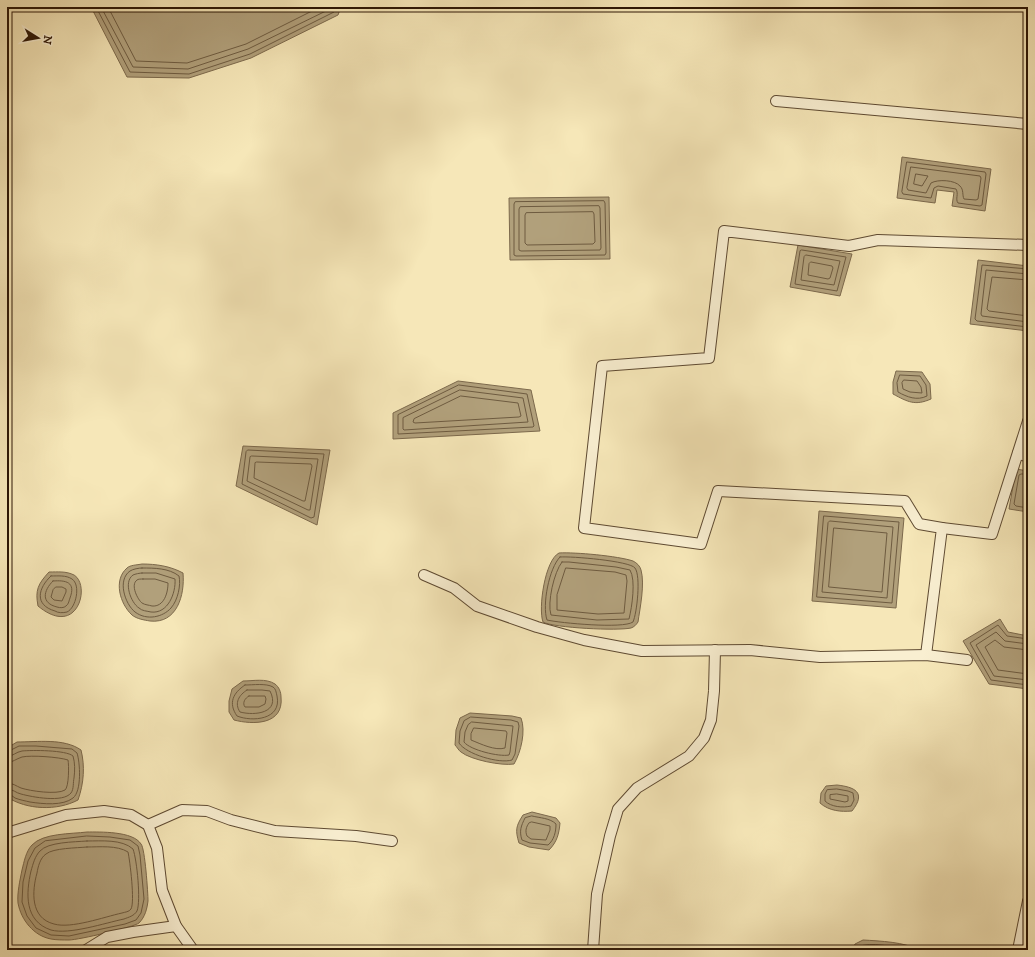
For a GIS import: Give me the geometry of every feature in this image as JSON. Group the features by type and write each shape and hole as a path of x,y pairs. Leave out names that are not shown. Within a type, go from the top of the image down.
{"street":[{"path":"776,101 1028,124"},
{"path":"1028,245 878,240 849,246 724,231 709,358 602,366 584,528 701,544 718,491 905,501 919,524 992,534 1028,421"},
{"path":"1018,453 1028,457"},
{"path":"926,656 942,528"},
{"path":"424,575 454,588 477,606 538,627 584,640 642,651 750,650 820,657 926,656 966,660"},
{"path":"594,950 597,894 610,836 618,809 638,788 689,756 704,738 711,720 714,691 715,650"},
{"path":"148,825 182,810 207,811 231,820 275,831 356,836 392,841"},
{"path":"7,833 66,815 104,811 131,815 148,825 157,848 162,890 176,926 193,950"},
{"path":"1018,950 1028,901"},
{"path":"86,950 107,937 176,926"}],"water":[{"path":"91,7 341,7 338,15 251,58 189,78 127,77"},
{"path":"902,157 991,169 985,211 952,206 954,192 937,190 935,203 897,198"},
{"path":"609,197 610,259 510,260 509,198"},
{"path":"798,245 852,254 840,296 790,287"},
{"path":"978,260 1028,266 1028,331 970,324"},
{"path":"896,371 922,372 930,384 931,399 916,403 893,394 893,382"},
{"path":"458,381 531,390 540,431 393,439 393,413"},
{"path":"243,446 330,450 317,525 236,486"},
{"path":"1016,469 1028,471 1028,512 1009,509"},
{"path":"819,511 904,518 896,608 812,601"},
{"path":"559,553 607,556 626,559 637,564 640,567 642,576 642,596 638,622 636,625 631,628 624,629 600,629 560,626 543,622 541,606 546,574 554,557"},
{"path":"142,564 163,566 183,573 181,599 173,613 167,618 159,621 141,619 132,615 124,605 120,592 120,579 127,568"},
{"path":"49,572 68,573 74,575 79,581 81,598 77,607 71,613 63,616 52,615 38,606 37,591 42,580"},
{"path":"1000,619 1008,632 1028,636 1028,689 989,684 963,641"},
{"path":"259,680 268,681 275,684 281,693 281,706 278,713 266,721 242,722 234,720 229,712 229,701 232,689 243,681"},
{"path":"470,713 521,718 523,735 519,754 514,764 487,762 472,758 460,751 455,745 456,730 460,718"},
{"path":"17,742 59,742 74,746 81,750 83,775 82,787 78,800 61,806 42,808 33,807 7,797 7,748"},
{"path":"837,785 849,787 858,795 856,805 852,811 827,808 820,803 821,793 826,786"},
{"path":"532,812 556,818 560,823 557,838 549,850 529,847 519,843 517,828 519,822 523,815"},
{"path":"87,832 124,834 137,840 141,844 145,862 148,901 143,918 135,925 83,938 55,940 45,937 34,931 25,921 18,903 20,882 27,853 32,845 43,838"},
{"path":"863,940 884,941 907,945 919,950 852,950 855,944"}]}
